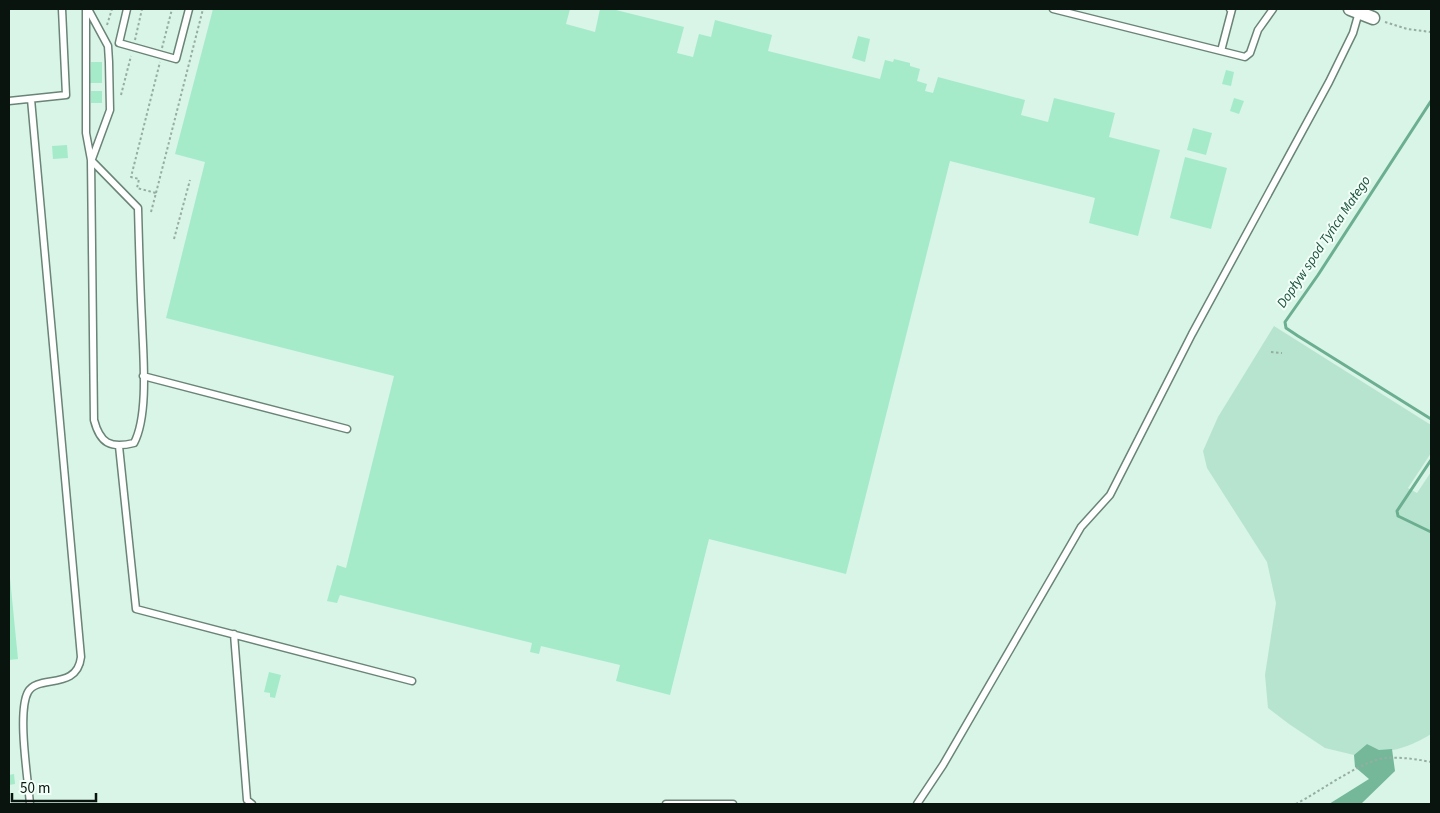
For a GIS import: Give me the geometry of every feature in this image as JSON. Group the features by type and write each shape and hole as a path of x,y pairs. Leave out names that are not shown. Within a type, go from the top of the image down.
{"street":[{"path":"1354,10 1373,18"}],"lane":[{"path":"9,101 66,95 62,9"},
{"path":"87,9 108,46 110,110 91,160"},
{"path":"87,9 86,133 91,160 94,420 102,439 114,446 119,446 134,443 140,432 144,376 138,208 91,160"},
{"path":"119,43 127,9"},
{"path":"108,46 119,43 176,58 189,9"},
{"path":"1053,9 1244,57 1250,53 1258,30 1273,9"},
{"path":"1222,51 1232,9 1230,9"},
{"path":"917,804 943,765 1081,527 1110,495 1192,334 1329,82 1353,33 1354,10"},
{"path":"30,804 23,709 28,692 33,687 72,676 80,666 81,657 31,99"},
{"path":"144,376 347,429"},
{"path":"119,446 136,609 412,681"},
{"path":"234,634 247,800 252,804"},
{"path":"666,804 733,804"}],"path":[{"path":"107,27 112,9"},
{"path":"156,192 136,188 139,179 131,177 172,9"},
{"path":"151,212 204,9"},
{"path":"1373,18 1408,29 1431,32"},
{"path":"174,240 190,180"},
{"path":"1272,352 1282,354"},
{"path":"1296,804 1355,770 1383,758 1413,758 1431,762"}],"green space":[{"path":"1274,326 1431,425 1431,453 1408,488 1417,493 1431,472 1431,734 1413,744 1398,749 1384,751 1375,749 1367,744 1354,755 1325,748 1268,708 1265,675 1276,603 1267,562 1207,468 1203,451 1218,417"},
{"path":"1367,744 1379,750 1392,749 1395,771 1361,804 1329,804 1369,779 1355,767 1354,755"}],"building":[{"path":"213,9 570,9 566,24 595,32 600,9 612,9 684,27 677,53 693,57 699,34 711,37 715,20 772,35 768,51 880,79 885,60 893,62 894,59 910,63 910,66 920,69 917,81 927,84 925,91 933,93 938,77 1025,100 1021,115 1048,122 1054,98 1115,113 1109,137 1160,150 1138,236 1089,223 1095,198 950,161 846,574 709,539 670,695 616,681 620,665 541,646 539,654 530,652 532,643 340,595 337,603 327,601 337,565 346,568 394,376 166,318 205,162 175,154"},
{"path":"858,36 870,39 865,62 852,58"},
{"path":"91,62 102,62 102,83 90,83"},
{"path":"1226,70 1234,72 1231,86 1222,84"},
{"path":"91,91 102,91 102,103 91,103"},
{"path":"1234,98 1244,101 1239,114 1230,111"},
{"path":"1193,128 1212,133 1206,155 1187,150"},
{"path":"67,145 68,158 53,159 52,146"},
{"path":"1185,157 1227,168 1211,229 1170,218"},
{"path":"9,568 18,659 9,660"},
{"path":"269,672 281,675 275,698 270,697 270,693 264,692"},
{"path":"14,774 15,784 9,785 9,775"}],"waterway":[{"name":"Dopływ spod Tyńca Małego","path":"1431,101 1318,275 1285,322 1286,328 1298,336 1431,419"},
{"name":"Dopływ spod Tyńca Małego","path":"1431,460 1397,511 1398,516 1431,532"}]}
